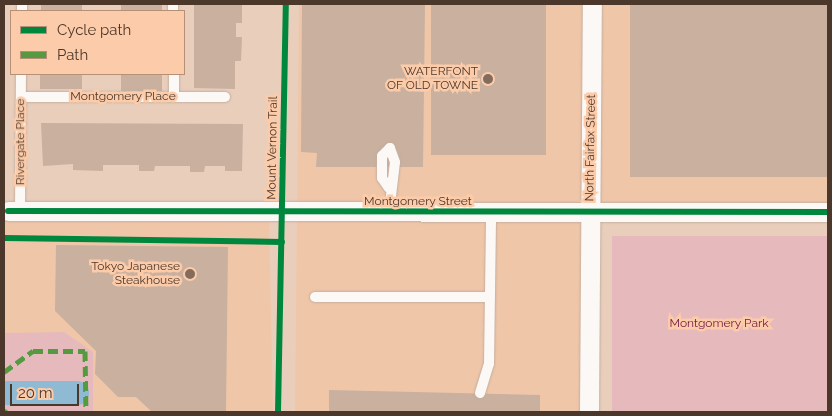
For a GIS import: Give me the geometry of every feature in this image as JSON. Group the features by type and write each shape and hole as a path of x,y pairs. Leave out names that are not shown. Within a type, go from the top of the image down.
{"street":[{"name":"North Fairfax Street","path":"589,412 592,4"},
{"name":"Montgomery Street","path":"14,211 590,215 828,212"}],"lane":[{"name":"Rivergate Place","path":"14,211 21,75"},
{"path":"174,75 174,97"},
{"name":"Montgomery Place","path":"21,98 225,97"},
{"path":"389,213 389,188 395,179 395,157 390,143"},
{"path":"480,393 489,364 491,214"},
{"path":"315,297 490,297"}],"shaded area":[{"path":"299,4 828,4 828,214 591,218 589,412 295,412"},
{"path":"4,210 269,213 273,412 93,412 93,352 4,333"}],"green space":[{"name":"Montgomery Park","path":"612,236 828,236 828,412 612,412"},
{"path":"64,332 93,352 93,412 4,412 4,333"}],"building":[{"path":"41,4 82,4 82,10 41,10"},
{"path":"121,4 162,4 162,10 121,10"},
{"path":"194,4 242,4 242,23 236,23 236,37 242,37 241,61 235,61 235,89 194,88"},
{"path":"302,4 425,4 423,167 316,167 317,153 301,152"},
{"name":"WATERFONT OF OLD TOWNE","path":"431,4 546,4 546,155 431,155"},
{"path":"630,4 828,4 828,177 630,177"},
{"path":"40,75 82,75 82,89 40,89"},
{"path":"121,75 162,75 162,91 121,91"},
{"path":"41,123 243,124 242,171 225,171 225,166 205,166 204,172 190,172 190,166 155,166 154,171 139,171 139,165 103,165 103,171 73,170 73,164 43,166"},
{"path":"56,245 228,247 226,412 152,412 136,397 118,397 95,374 96,351 55,311"},
{"path":"329,390 540,395 540,412 329,412"}],"waterway":[{"path":"4,393 77,393"}],"marked path":[{"path":"4,372 33,351 85,351 86,412"}],"cycle path":[{"name":"Mount Vernon Trail","path":"278,412 286,4"},
{"path":"8,211 828,212"},
{"path":"4,238 282,242"}],"place":[{"name":"WATERFONT OF OLD TOWNE","path":"488,79"},
{"name":"Tokyo Japanese Steakhouse","path":"190,274"}]}
